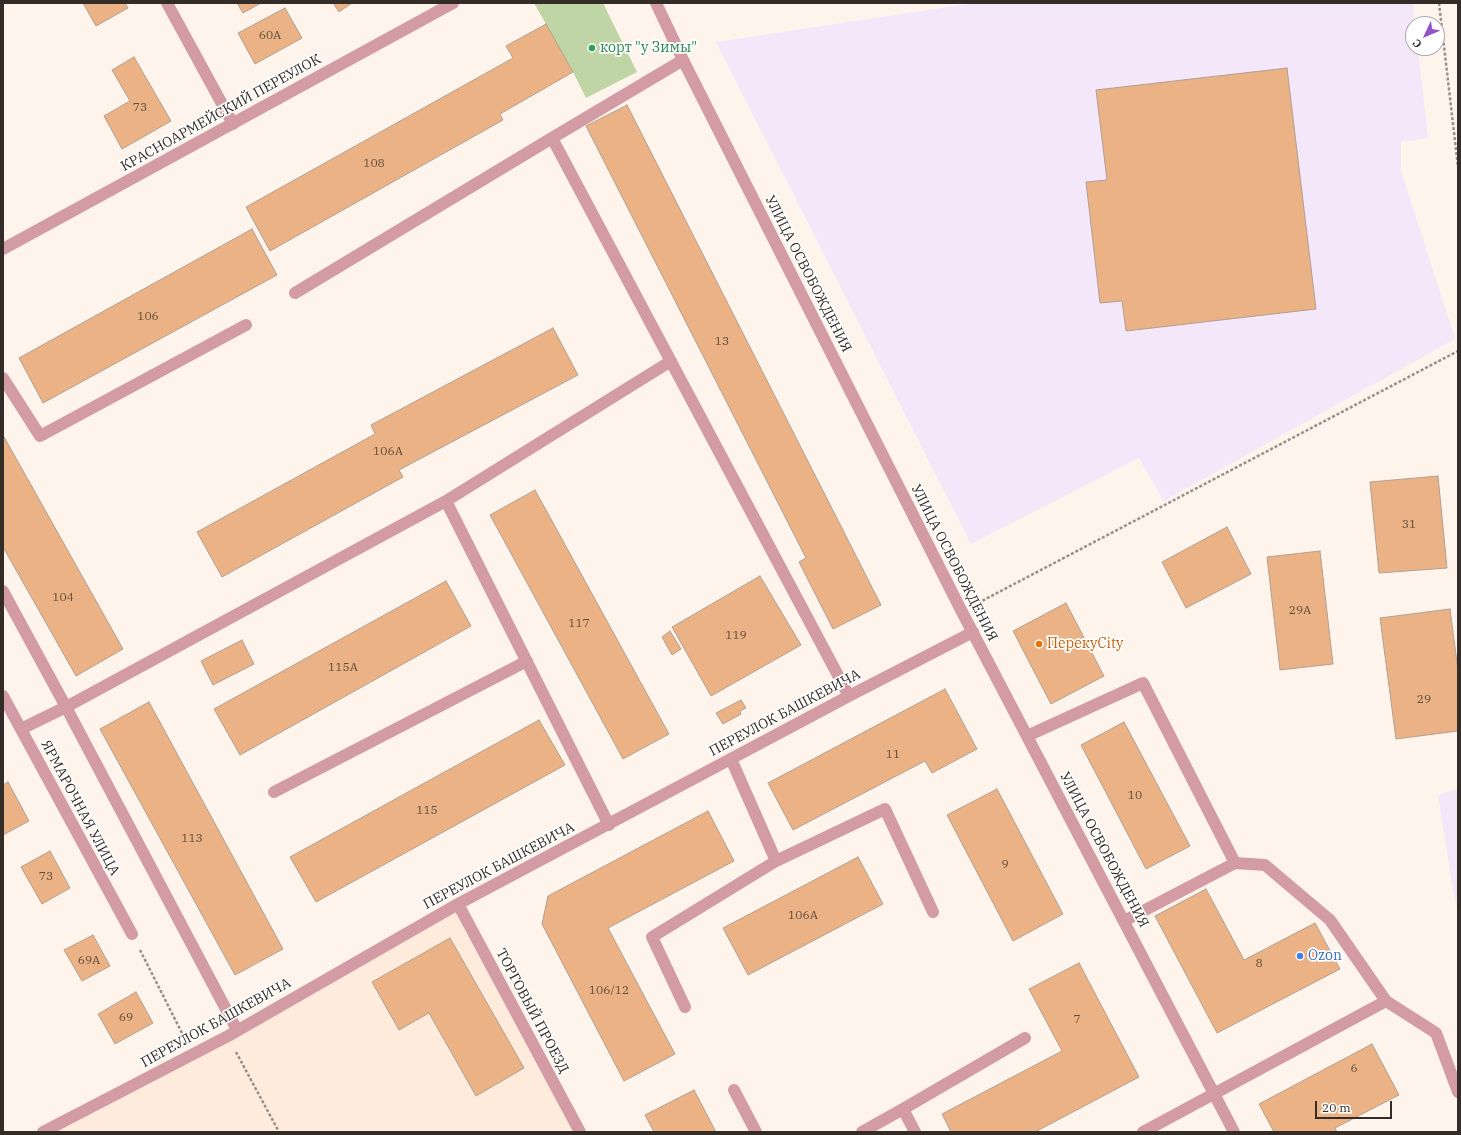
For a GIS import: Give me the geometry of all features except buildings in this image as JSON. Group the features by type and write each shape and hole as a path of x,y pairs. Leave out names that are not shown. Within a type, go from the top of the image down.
{"street":[{"path":"168,3 233,124"},
{"name":"КРАСНОАРМЕЙСКИЙ ПЕРЕУЛОК","path":"3,249 453,3"},
{"name":"УЛИЦА ОСВОБОЖДЕНИЯ","path":"656,3 683,60 962,612 1234,1132"},
{"path":"295,293 683,60"},
{"path":"552,138 849,696"},
{"path":"3,378 40,436 246,325"},
{"path":"21,729 66,707 446,500 671,361"},
{"path":"446,500 609,824"},
{"path":"3,591 66,707 232,1033"},
{"name":"ПЕРЕУЛОК БАШКЕВИЧА","path":"43,1132 232,1033 458,904 849,696 973,632"},
{"path":"274,792 527,660"},
{"path":"1027,736 1143,683 1235,863"},
{"name":"ЯРМАРОЧНАЯ УЛИЦА","path":"3,696 132,934"},
{"path":"731,759 776,861"},
{"path":"686,1007 652,937 776,861 885,809 933,912"},
{"path":"1124,921 1235,863 1265,864 1330,920 1386,1001 1436,1033 1458,1092"},
{"name":"ТОРГОВЫЙ ПРОЕЗД","path":"458,904 580,1132"},
{"path":"1143,1132 1386,1001"},
{"path":"862,1132 1025,1038"},
{"path":"734,1090 756,1132"},
{"path":"903,1109 915,1132"}],"path":[{"path":"1439,3 1458,167"},
{"path":"962,612 1458,351"},
{"path":"132,934 192,1054"},
{"path":"232,1033 279,1132"}],"shaded area":[{"path":"974,3 1413,3 1414,16 1405,16 1405,56 1419,56 1428,138 1401,142 1401,170 1455,339 1164,501 1139,458 971,544 716,42"},
{"path":"1458,788 1458,912 1452,885 1438,795"},
{"path":"458,904 580,1132 43,1132"}],"green space":[{"name":"корт \"у Зимы\"","path":"534,3 603,3 637,72 586,98"}],"place":[{"name":"корт \"у Зимы\"","path":"592,48"},
{"name":"ПерекуCity","path":"1039,644"},
{"name":"Ozon","path":"1300,956"}]}
